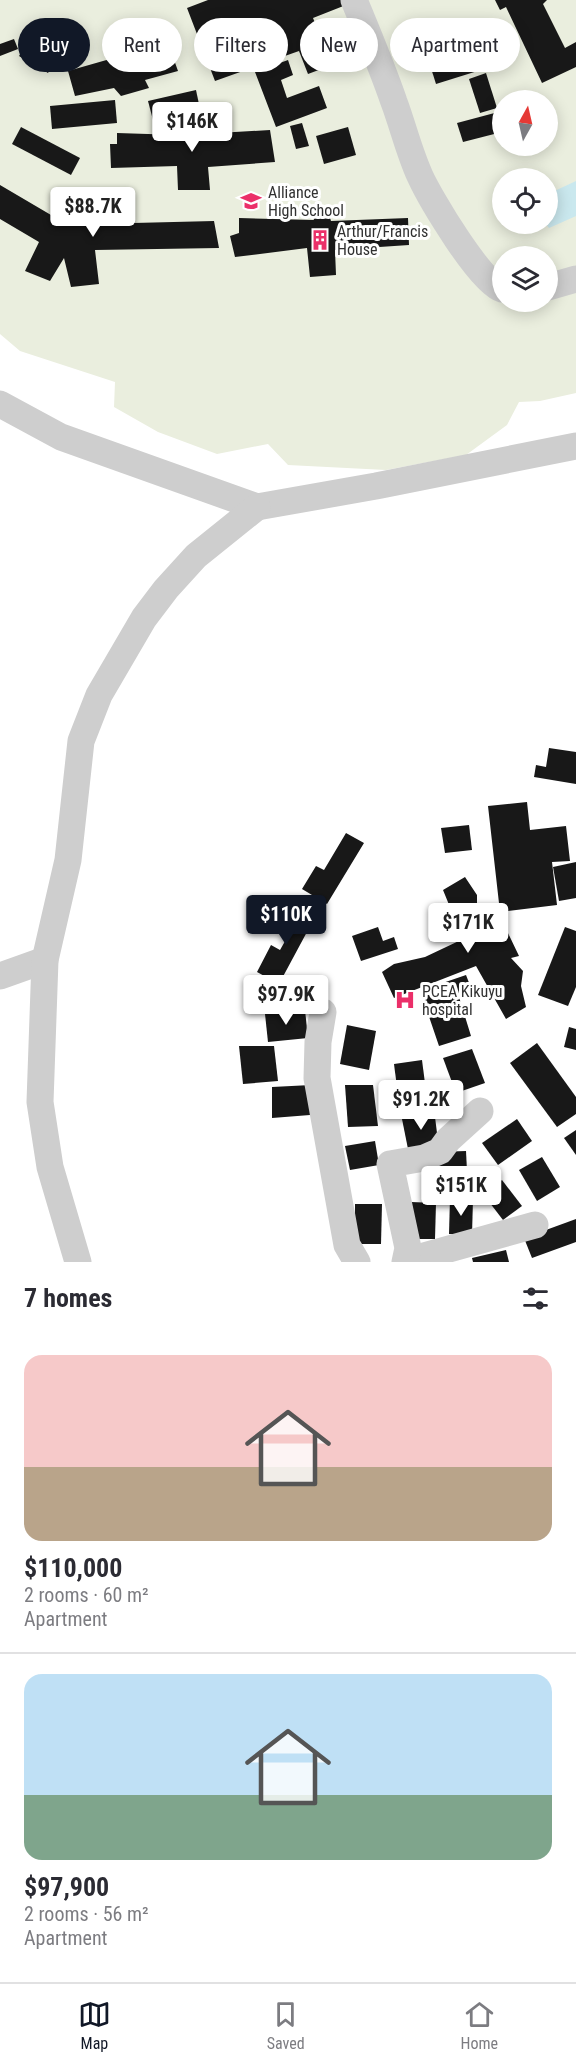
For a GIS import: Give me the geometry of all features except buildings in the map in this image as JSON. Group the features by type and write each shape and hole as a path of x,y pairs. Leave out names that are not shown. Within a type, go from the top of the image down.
{"street":[{"path":"354,0 379,58 420,176 459,242 492,282"},
{"path":"558,284 576,279"},
{"path":"0,405 61,437 257,507"},
{"path":"78,1262 50,1167 40,1102 45,960 68,860 81,741 99,694 144,618 196,556 257,507 576,446"},
{"path":"0,976 45,960"},
{"path":"323,1012 318,1042 317,1078 347,1245 357,1262"},
{"path":"480,1111 448,1140 440,1151 424,1158 390,1164 408,1248 405,1262 535,1225"}],"green space":[{"name":"Alliance High School","path":"0,0 576,0 576,393 540,401 519,402 507,425 466,455 386,470 288,465 268,444 217,454 158,432 114,407 115,382 20,351 0,334"}],"water":[{"path":"576,181 576,216 558,224 558,189"}],"place":[{"name":"Alliance High School","path":"251,201"},
{"name":"Arthur/Francis House","path":"320,240"},
{"name":"PCEA Kikuyu hospital","path":"405,1000"}]}
